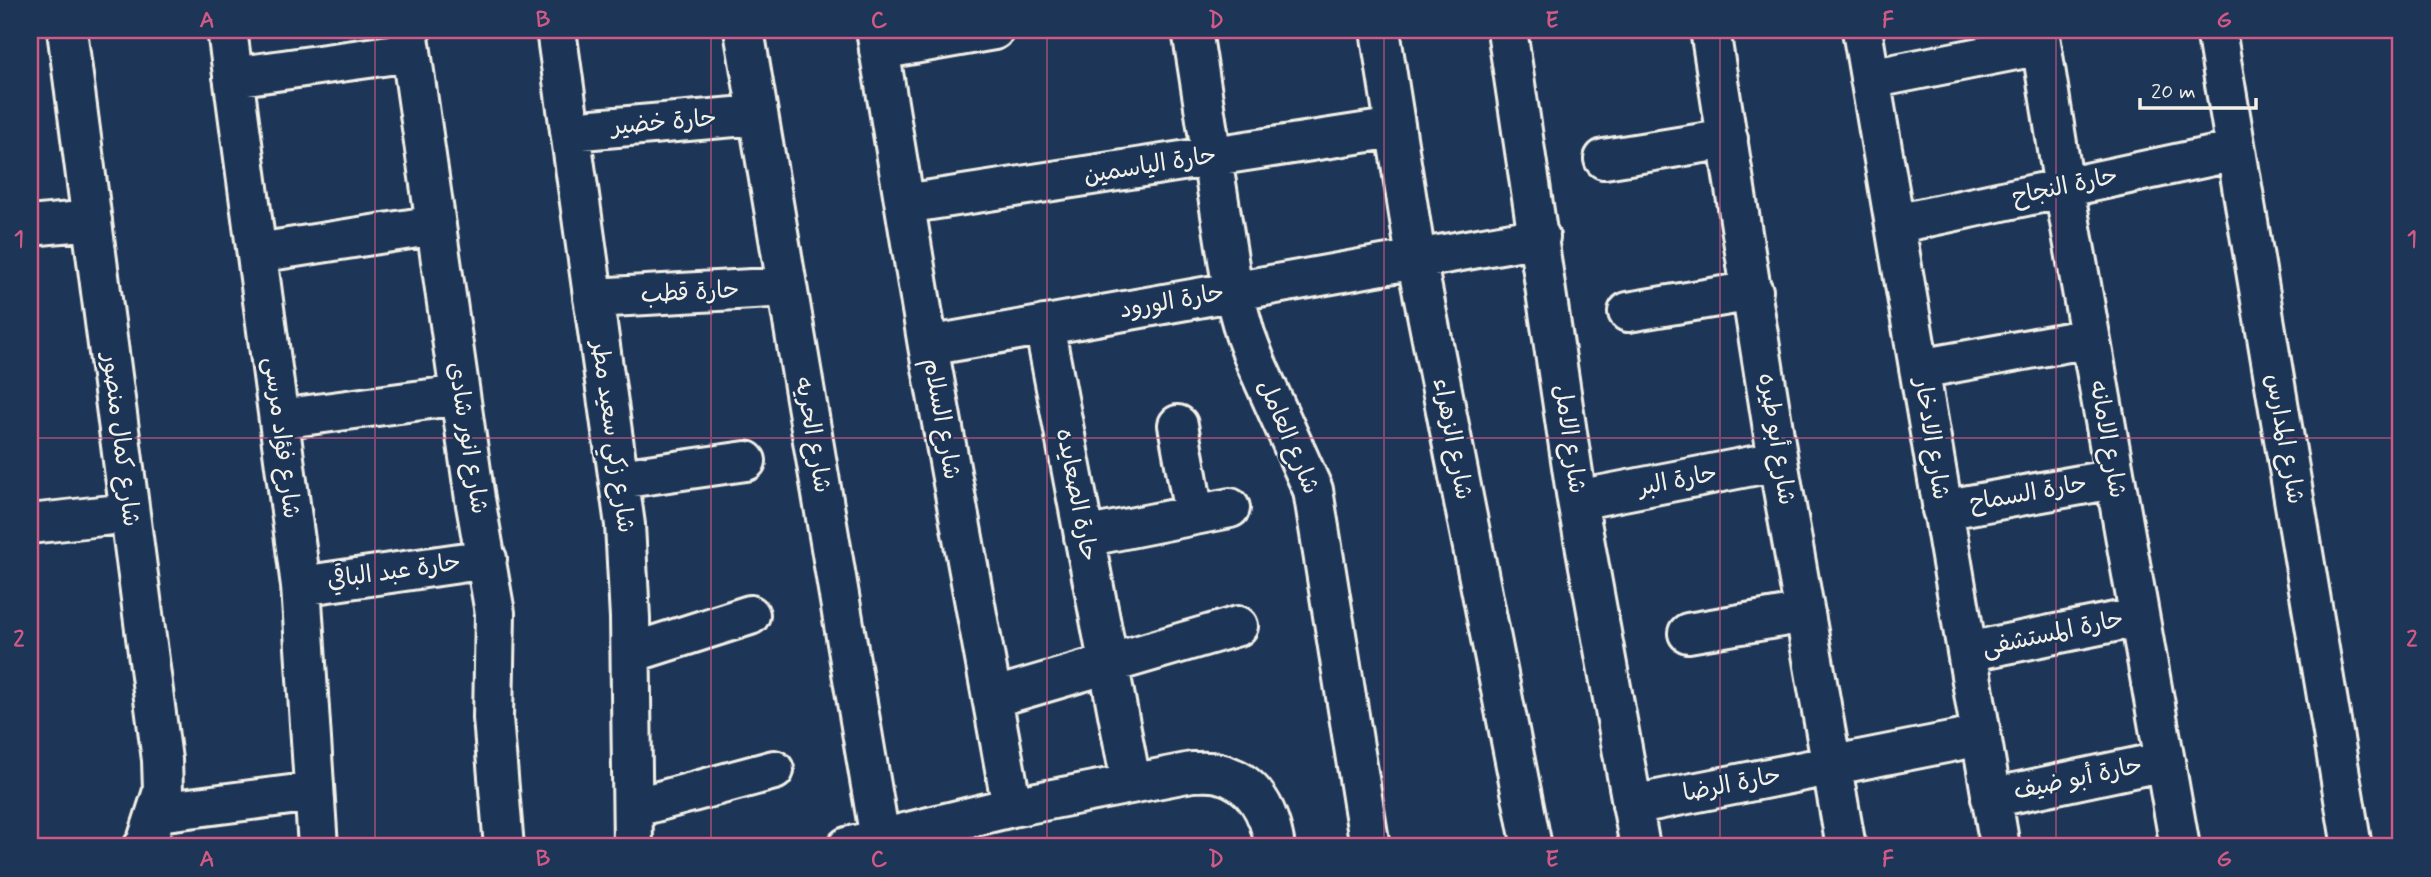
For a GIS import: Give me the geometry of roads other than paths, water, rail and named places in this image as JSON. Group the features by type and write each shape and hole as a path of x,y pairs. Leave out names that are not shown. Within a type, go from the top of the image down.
{"street":[{"name":"شارع كمال منصور","path":"68,30 162,760 163,791 144,847"},
{"name":"شارع فؤاد مرسى","path":"227,30 301,586 318,847"},
{"name":"شارع زكي سعيد مطر","path":"556,30 625,525 631,653 633,847"},
{"name":"شارع الحريه","path":"744,30 787,287 858,845"},
{"path":"878,40 994,30"},
{"name":"شارع العامل","path":"1192,30 1233,291 1256,363 1313,490 1370,847"},
{"name":"شارع الزهراء","path":"1380,30 1416,258 1531,847"},
{"name":"شارع الامل","path":"1507,30 1540,237 1577,500 1640,847"},
{"name":"شارع أبو طيره","path":"1710,30 1778,461 1846,847"},
{"name":"شارع الادخار","path":"1862,30 2000,847"},
{"name":"شارع المدارس","path":"2216,30 2352,847"},
{"path":"1870,79 2040,37"},
{"name":"شارع الامانه","path":"2040,37 2114,479 2180,847"},
{"name":"شارع السلام","path":"878,40 928,346 1012,807"},
{"path":"233,77 409,41"},
{"name":"شارع انور شادى","path":"409,41 475,499 495,613 493,718 504,847"},
{"name":"حارة خضير","path":"570,131 758,115"},
{"name":"حارة الياسمين","path":"905,204 1395,128"},
{"path":"1604,159 1728,139"},
{"name":"حارة النجاح","path":"1895,224 2236,151"},
{"path":"30,226 92,220"},
{"path":"257,253 436,225"},
{"name":"حارة الورود","path":"928,346 1540,237"},
{"name":"حارة قطب","path":"593,298 787,287"},
{"path":"1629,312 1753,291"},
{"name":"حارة الصعايده","path":"1044,325 1130,782"},
{"path":"1919,369 2090,338"},
{"path":"279,419 460,395"},
{"path":"1084,537 1212,511 1178,425"},
{"path":"619,479 746,461"},
{"name":"حارة البر","path":"1577,500 1778,461"},
{"name":"حارة السماح","path":"1942,510 2114,479"},
{"path":"30,524 129,513"},
{"name":"حارة عبد الباقي","path":"301,586 487,559"},
{"path":"1688,633 1805,613"},
{"path":"631,653 750,615"},
{"name":"حارة المستشفى","path":"1967,652 2139,617"},
{"path":"992,698 1109,666 1238,625"},
{"name":"حارة الرضا","path":"1632,805 1981,736"},
{"name":"حارة أبو ضيف","path":"1991,797 2165,761"},
{"path":"633,808 774,770"},
{"path":"858,845 1012,807 1130,782 1192,772 1218,772 1238,780 1257,796 1271,823 1275,847"},
{"path":"158,812 314,792"}]}
